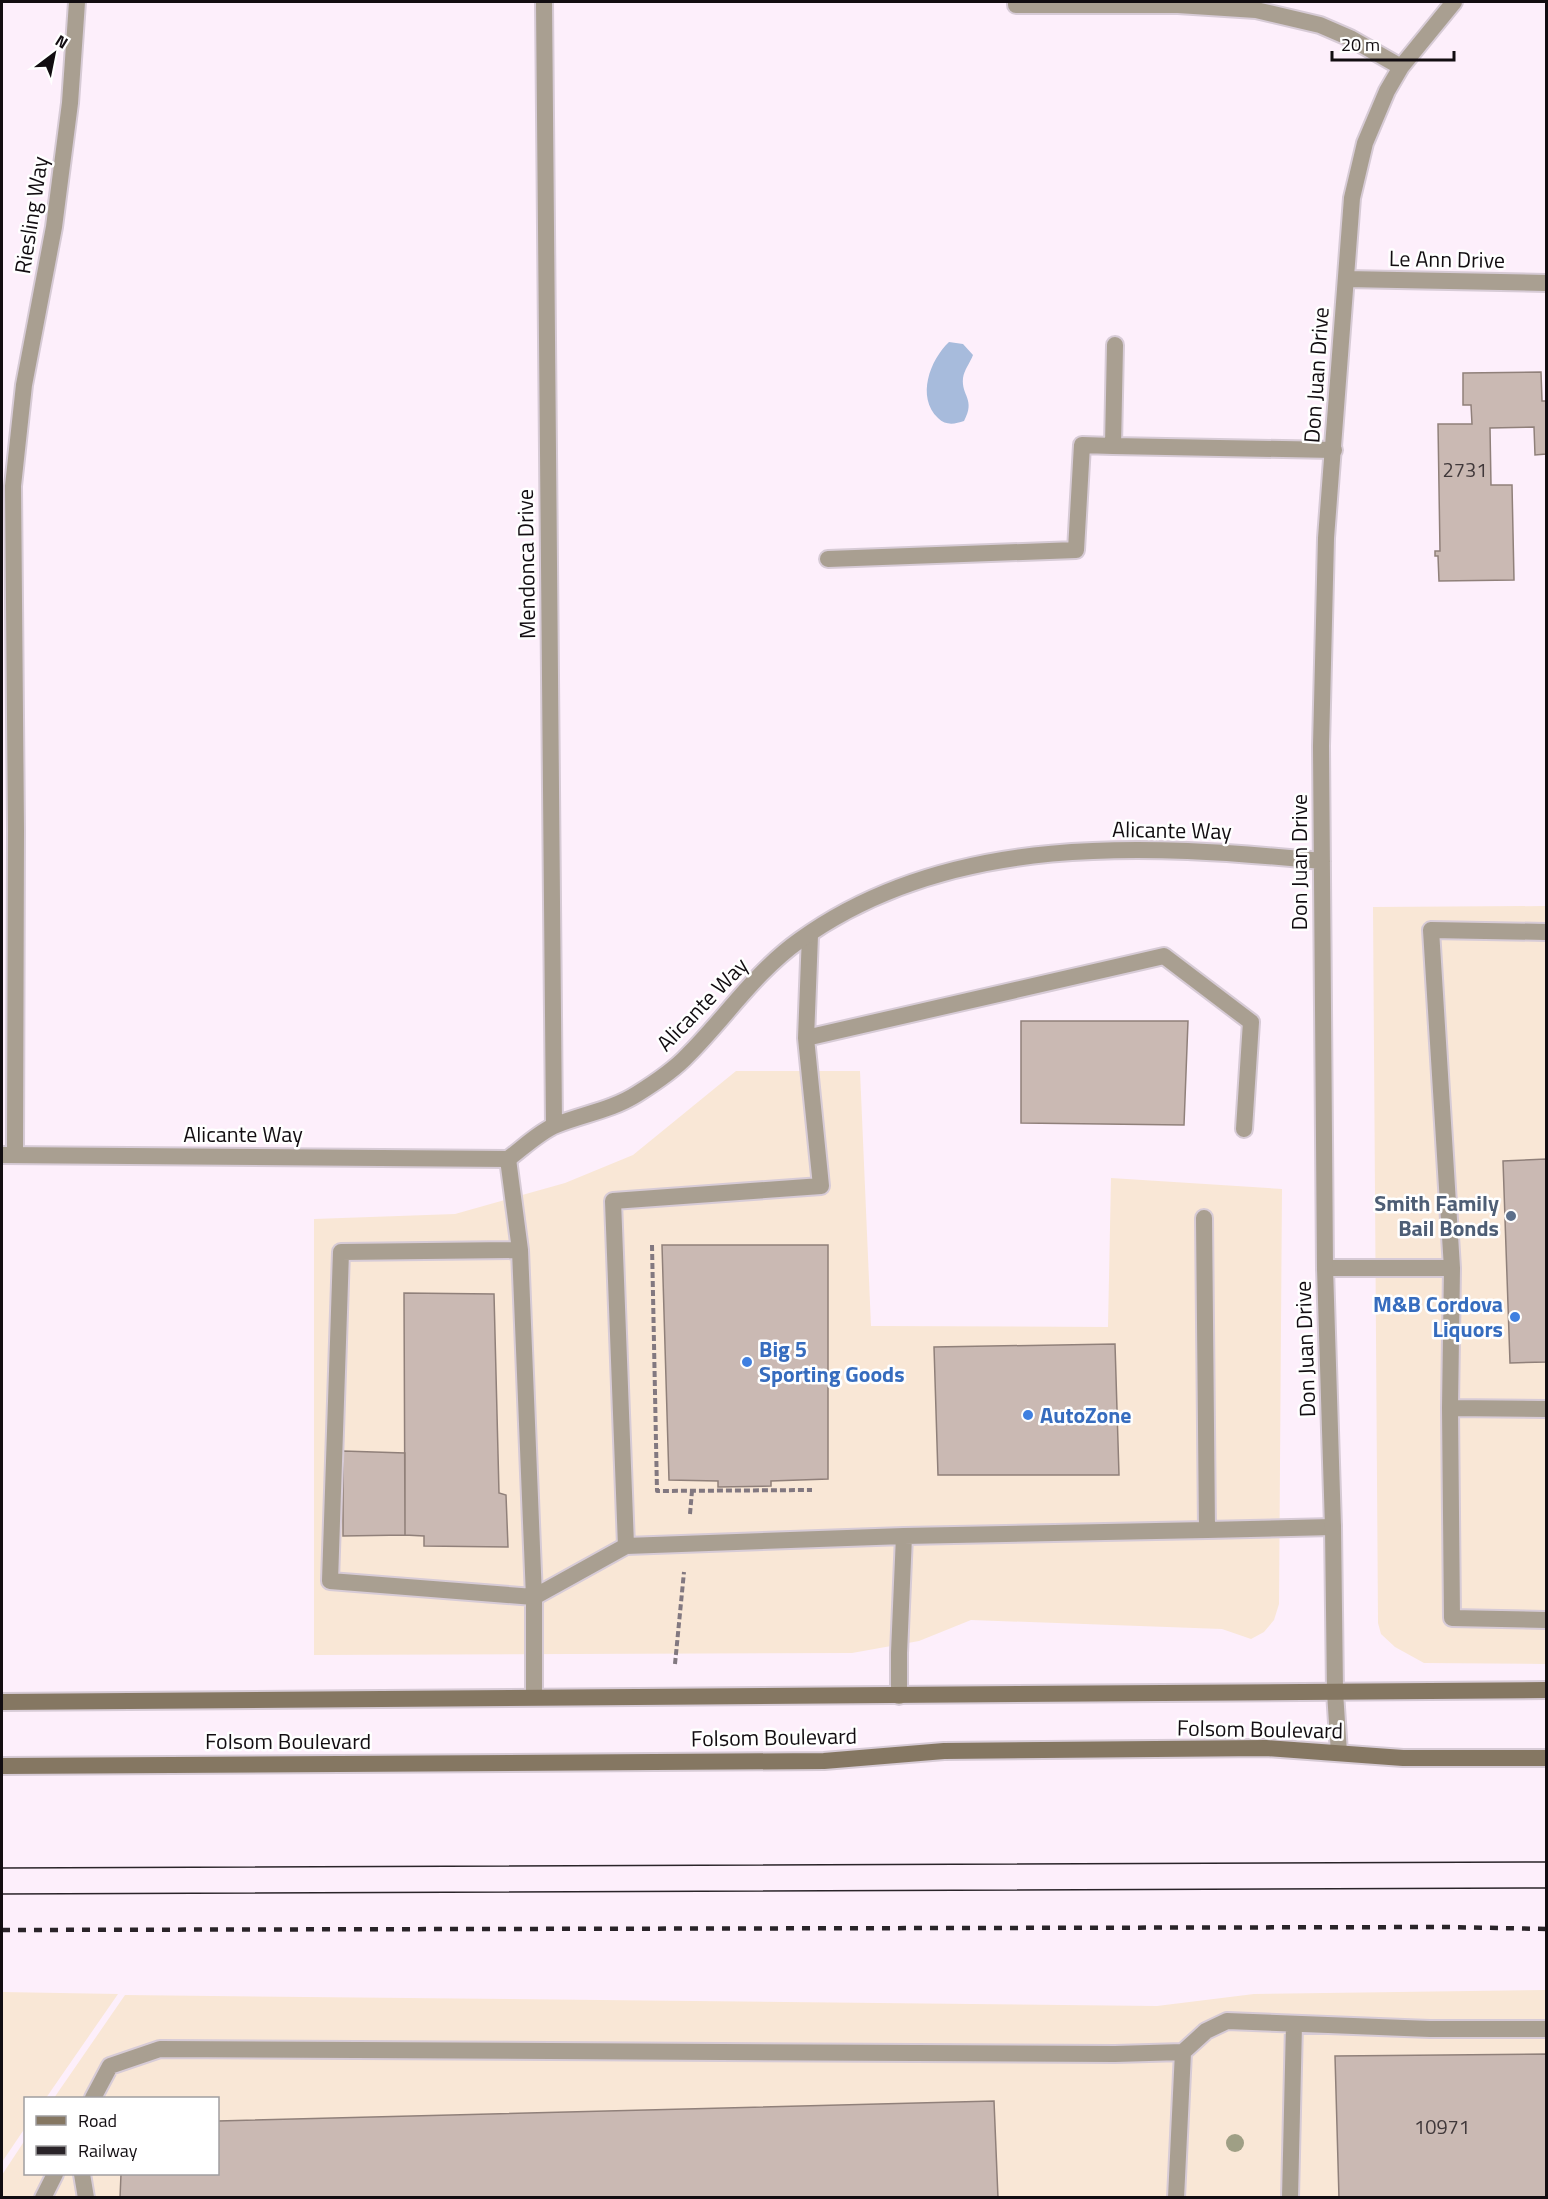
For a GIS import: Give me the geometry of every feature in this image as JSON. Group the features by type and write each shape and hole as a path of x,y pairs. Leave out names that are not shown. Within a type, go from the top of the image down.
{"main road":[{"name":"Folsom Boulevard","path":"2,1702 1546,1690"},
{"name":"Folsom Boulevard","path":"2,1766 824,1761 944,1751 1266,1748 1403,1758 1546,1758"}],"street":[{"name":"Riesling Way","path":"8,1155 16,830 13,486 24,385 54,226 70,103 77,2"},
{"name":"Mendonca Drive","path":"544,2 554,1126"},
{"path":"1016,2 1016,4 1178,4 1256,10 1320,25 1350,38 1401,67"},
{"name":"Don Juan Drive","path":"1339,1753 1335,1692 1334,1527 1325,1269 1321,746 1326,538 1352,198 1365,143 1387,91 1401,67 1454,2"},
{"name":"Le Ann Drive","path":"1346,279 1546,283"},
{"path":"1113,446 1116,345"},
{"path":"828,559 1076,550 1082,444 1334,450"},
{"name":"Alicante Way","path":"8,1155 507,1159 554,1126 610,1108 646,1088 687,1056 751,983 800,940 853,908 885,893 951,869 1020,856 1119,850 1232,852 1322,861"},
{"path":"1546,932 1431,930 1452,1268 1450,1408 1452,1618 1546,1620"},
{"path":"626,1546 613,1202 821,1186 806,1038 810,934"},
{"path":"806,1038 1164,956 1251,1022 1244,1129"},
{"path":"507,1159 520,1250 534,1597 534,1697"},
{"path":"1204,1218 1207,1530"},
{"path":"520,1250 341,1252 330,1581 534,1597 626,1546 904,1536 1334,1527"},
{"path":"1325,1269 1452,1268"},
{"path":"1450,1408 1546,1409"},
{"path":"899,1696 904,1536"},
{"path":"94,2097 110,2066 160,2049 1103,2054 1183,2052 1206,2031 1227,2021 1430,2029 1546,2029"},
{"path":"1290,2198 1294,2024"},
{"path":"1176,2198 1183,2052"},
{"path":"43,2198 54,2175"},
{"path":"82,2175 86,2198"}],"path":[{"path":"652,1245 657,1491 812,1490"},
{"path":"675,1664 692,1491"}],"shaded area":[{"path":"1546,906 1546,1664 1424,1663 1395,1647 1381,1634 1378,1623 1373,907"},
{"path":"736,1071 860,1071 871,1326 1108,1327 1111,1178 1282,1189 1279,1604 1274,1620 1264,1632 1251,1639 1222,1629 971,1620 919,1641 852,1653 314,1655 314,1219 455,1214 565,1183 633,1155"},
{"path":"1546,1990 1546,2197 2,2198 2,2175 24,2142 24,2175 219,2175 219,2097 55,2097 125,1995 1157,2006 1254,1994"},
{"path":"2,1992 118,1994 47,2097 24,2097 24,2129 2,2162"}],"water":[{"path":"949,342 963,344 973,355 963,378 969,408 964,421 951,424 941,421 931,409 927,389 931,368"}],"building":[{"path":"1541,372 1542,401 1546,401 1546,454 1535,455 1534,427 1490,428 1491,485 1512,485 1514,580 1439,581 1438,556 1435,556 1435,551 1440,551 1438,424 1472,424 1471,405 1463,405 1463,373"},
{"path":"1021,1021 1188,1021 1184,1125 1021,1123"},
{"path":"1546,1159 1546,1362 1510,1363 1503,1161"},
{"name":"Big 5 Sporting Goods","path":"662,1245 828,1245 828,1479 771,1481 771,1486 718,1487 718,1481 669,1480"},
{"path":"404,1293 494,1294 499,1493 506,1495 508,1547 424,1546 424,1536 405,1535"},
{"path":"1115,1344 1119,1475 938,1475 934,1347"},
{"path":"343,1451 405,1453 405,1535 343,1536"},
{"path":"1546,2054 1546,2198 1339,2198 1335,2056"},
{"path":"994,2101 998,2198 120,2198 121,2175 219,2175 219,2121"}],"tram line":[{"path":"2,1868 1546,1862"},
{"path":"2,1894 1546,1888"}],"railway":[{"path":"2,1930 1447,1927 1546,1929"}],"place":[{"name":"Smith Family Bail Bonds","path":"1511,1216"},
{"name":"M&B Cordova Liquors","path":"1515,1317"},
{"name":"Big 5 Sporting Goods","path":"747,1362"},
{"name":"AutoZone","path":"1028,1415"}]}
